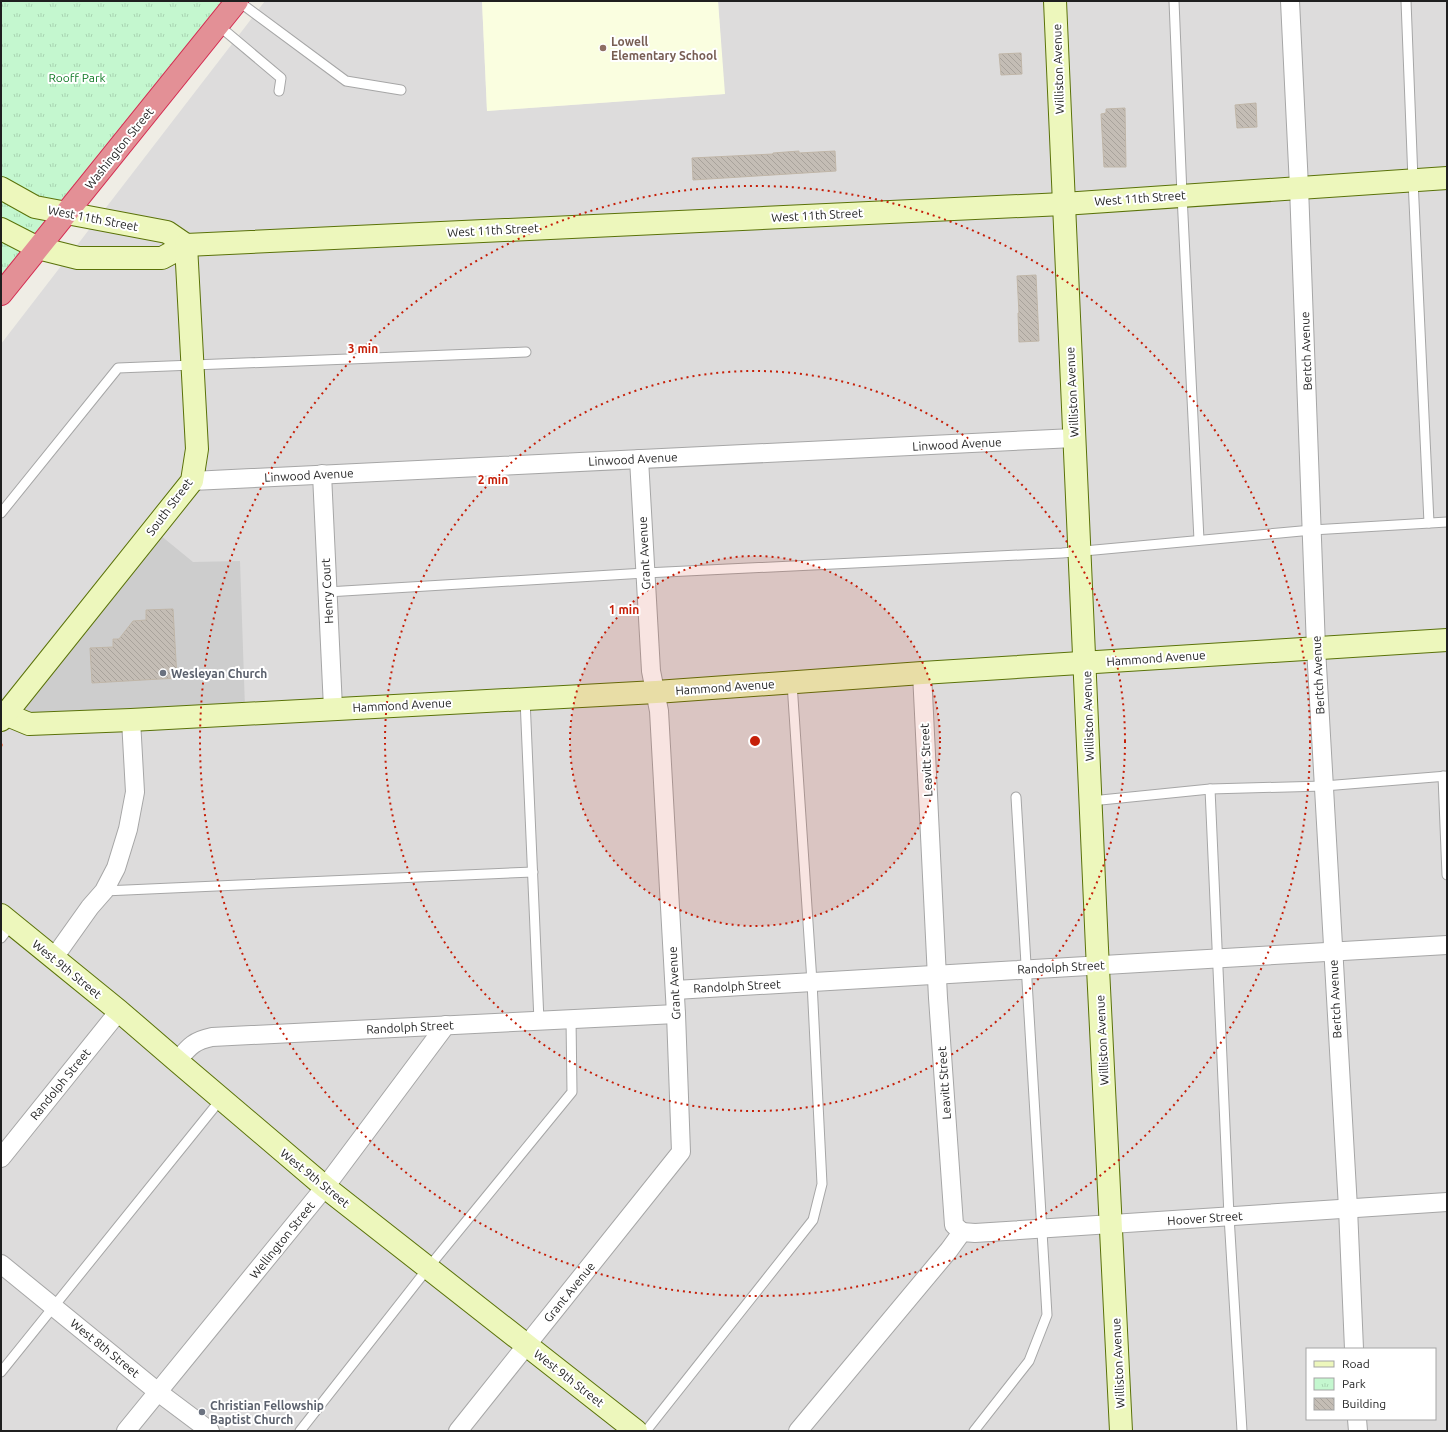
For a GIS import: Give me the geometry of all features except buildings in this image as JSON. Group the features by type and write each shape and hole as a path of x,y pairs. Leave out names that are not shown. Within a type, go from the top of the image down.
{"highway":[{"name":"Washington Street","path":"1,294 238,1"}],"main road":[{"name":"Williston Avenue","path":"1055,1 1098,965 1121,1431"},
{"name":"West 11th Street","path":"1,229 38,248 78,258 162,258 186,245 1064,204 1447,178"},
{"name":"West 11th Street","path":"1,188 35,207 167,232 186,245"},
{"name":"South Street","path":"3,717 192,481 197,449 186,245"},
{"name":"Hammond Avenue","path":"3,717 29,724 131,720 333,708 656,692 922,673 1447,640"},
{"name":"West 9th Street","path":"4,926 54,959 119,1011 176,1062 325,1187 636,1431"}],"street":[{"name":"Bertch Avenue","path":"1290,1 1299,187 1316,648 1332,951 1348,1208 1354,1348"},
{"name":"Linwood Avenue","path":"192,481 1074,438"},
{"name":"Grant Avenue","path":"458,1431 681,1152 675,990 659,711 651,671 639,459"},
{"name":"Henry Court","path":"322,474 333,708"},
{"name":"Leavitt Street","path":"922,673 937,974 954,1225 962,1232"},
{"path":"54,959 90,907 104,891 116,868 128,829 135,792 131,720"},
{"name":"Randolph Street","path":"675,990 1447,945"},
{"name":"Randolph Street","path":"1,1158 119,1011"},
{"name":"Randolph Street","path":"176,1062 189,1047 199,1040 212,1037 676,1014"},
{"name":"Wellington Street","path":"126,1431 325,1187 446,1026"},
{"name":"Hoover Street","path":"962,1232 975,1233 1041,1229 1447,1202"},
{"path":"798,1431 949,1250 962,1232"},
{"name":"West 8th Street","path":"1,1264 158,1392 210,1431"},
{"path":"1357,1420 1358,1431"}],"lane":[{"path":"238,1 346,82 401,90"},
{"path":"1174,1 1199,540"},
{"path":"1406,1 1413,180 1430,523"},
{"path":"218,25 281,78 279,91"},
{"path":"1,513 118,368 526,352"},
{"path":"327,592 645,573 1080,551 1312,530 1447,522"},
{"path":"646,1431 813,1220 822,1184 812,982 792,682"},
{"path":"525,698 539,1021"},
{"path":"1091,801 1210,789 1324,786 1445,776 1447,875"},
{"path":"1210,789 1229,1216 1242,1431"},
{"path":"974,1431 1029,1361 1047,1315 1016,797"},
{"path":"104,891 533,872"},
{"path":"300,1431 428,1268 572,1092 571,1020"},
{"path":"1,1372 221,1099"}],"shaded area":[{"path":"265,1 482,1 487,111 724,94 718,1 1447,1 1447,1431 1,1431 1,344"},
{"name":"Lowell Elementary School","path":"482,1 718,1 725,94 487,111"},
{"path":"160,535 193,562 240,561 245,708 29,720 15,711"}],"green space":[{"name":"Rooff Park","path":"1,1 237,1 1,294"}],"place":[{"name":"Lowell Elementary School","path":"603,48"},
{"name":"Wesleyan Church","path":"163,673"},
{"name":"Christian Fellowship Baptist Church","path":"202,1412"}]}
